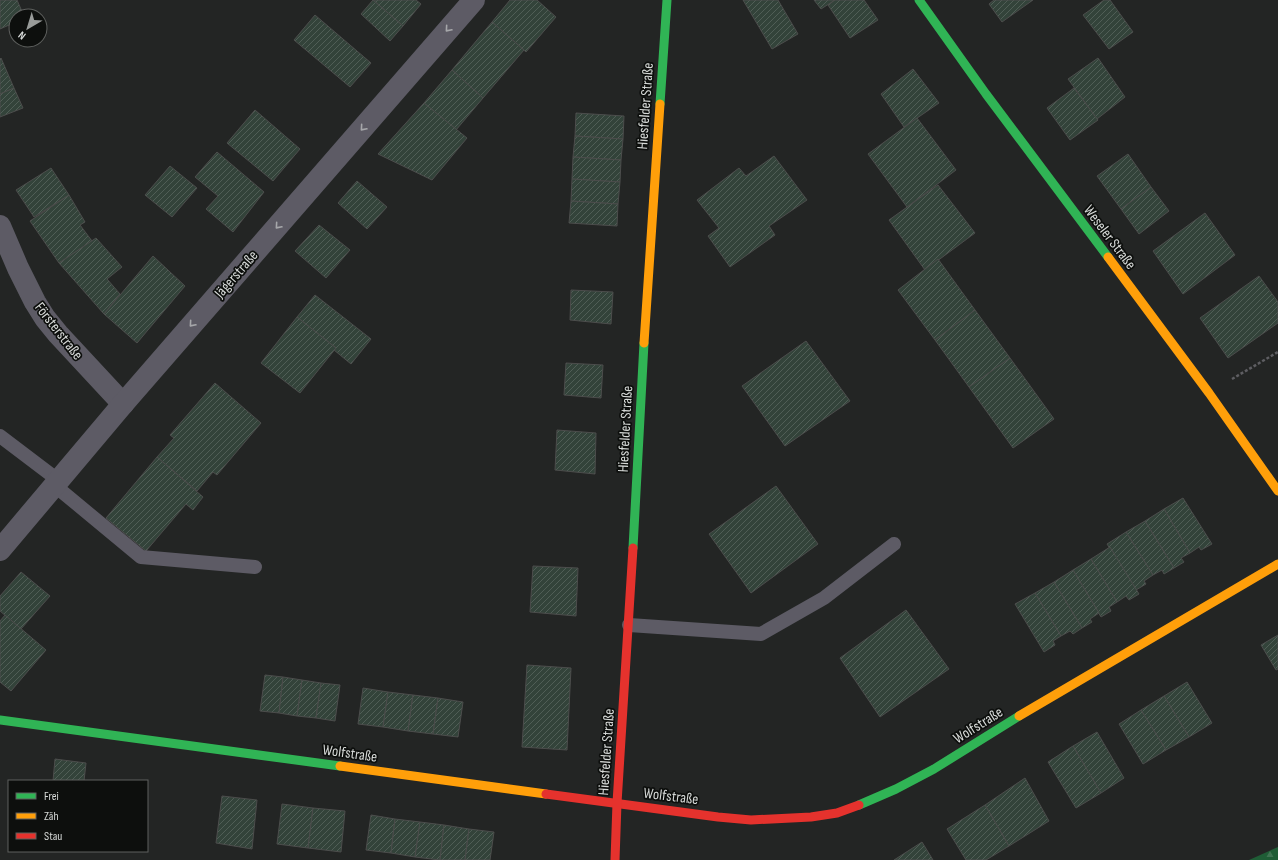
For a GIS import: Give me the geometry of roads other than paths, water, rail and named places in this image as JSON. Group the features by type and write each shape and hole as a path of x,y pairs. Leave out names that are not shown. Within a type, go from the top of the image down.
{"street":[{"name":"Jägerstraße","path":"0,550 123,404 474,0"},
{"name":"Hiesfelder Straße","path":"615,860 641,390 667,0"},
{"name":"Weseler Straße","path":"918,0 986,94 1209,393 1278,491"},
{"name":"Försterstraße","path":"0,226 18,268 45,318 123,404"},
{"name":"Wolfstraße","path":"0,720 617,804 751,820 812,817 837,813 862,804 896,789 934,769 1004,725 1278,564"}],"lane":[{"path":"0,436 141,557 255,567"},
{"path":"629,625 761,634 824,598 894,544"}]}
